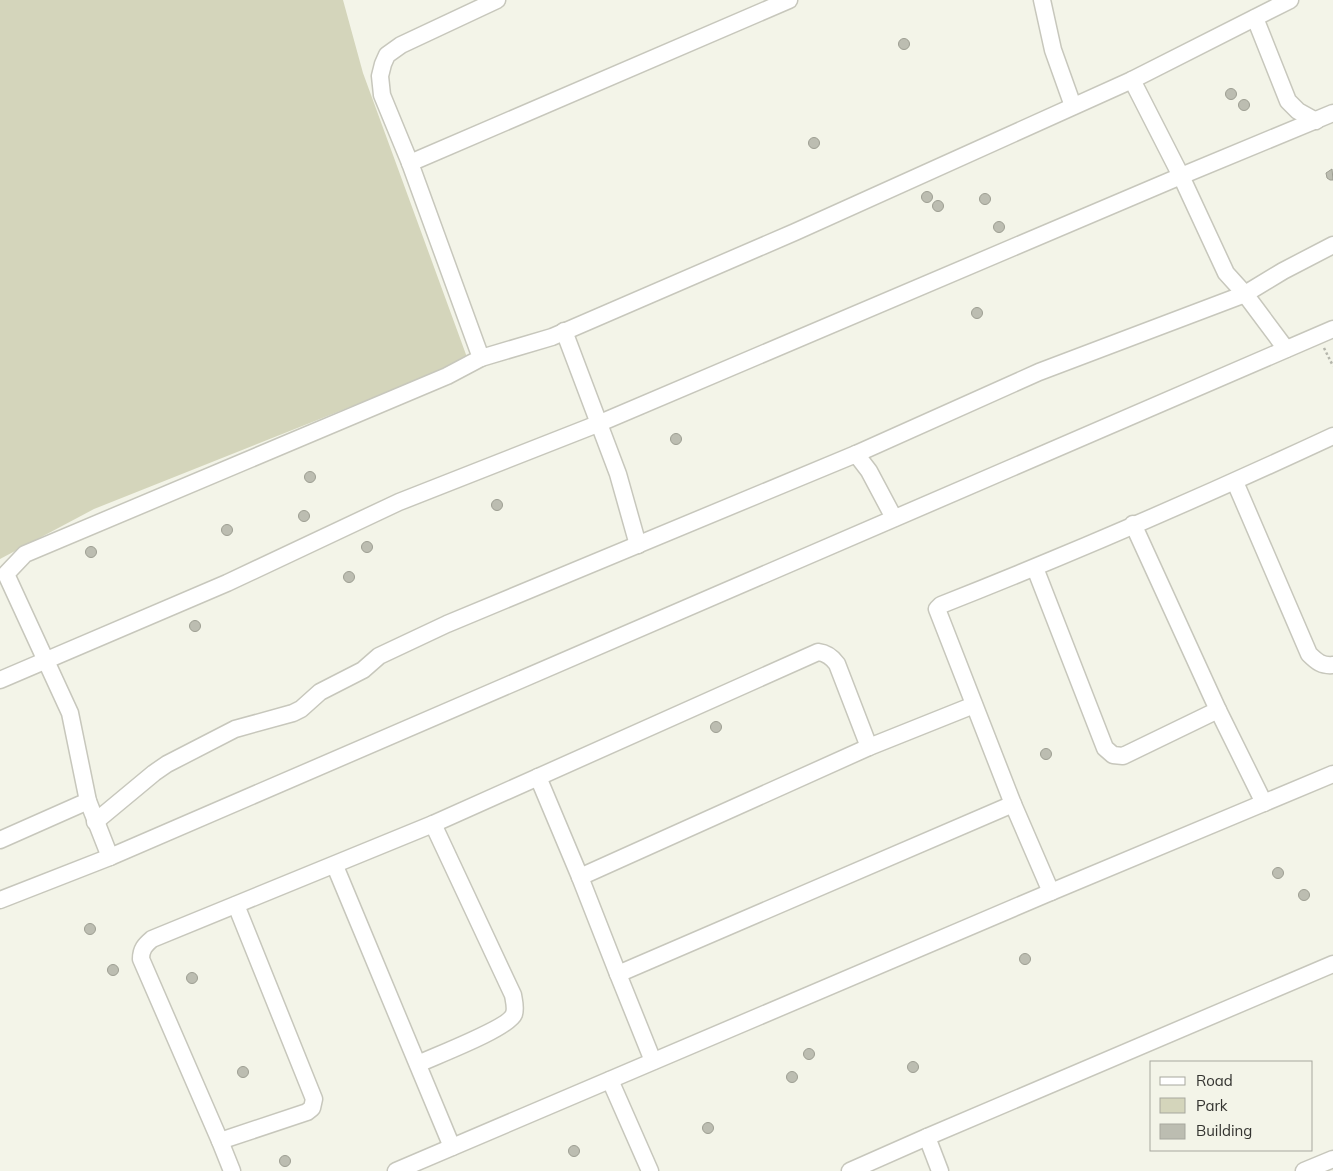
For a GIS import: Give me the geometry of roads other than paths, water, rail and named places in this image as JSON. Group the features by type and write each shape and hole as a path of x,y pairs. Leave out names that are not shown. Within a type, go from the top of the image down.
{"street":[{"path":"481,358 410,163 382,95 380,76 387,55 400,45 497,0"},
{"path":"410,163 790,0"},
{"path":"1042,0 1053,50 1074,106"},
{"path":"110,857 88,800 70,713 6,574 25,554 448,376 481,358 520,347 564,331 795,232 1132,80 1290,0"},
{"path":"1255,18 1288,101 1298,111 1316,121"},
{"path":"1132,80 1181,176 1226,273 1245,294 1286,349"},
{"path":"0,680 227,583 399,502 600,423 1333,113"},
{"path":"95,822 167,764 235,729 293,714 320,692 354,676 379,656 447,624 856,454 1039,372 1245,294 1283,271 1333,245"},
{"path":"0,900 110,857 1333,329"},
{"path":"564,331 618,474 638,545"},
{"path":"1051,892 1013,804 937,609 941,604 1035,568 1133,524 1235,482 1333,436"},
{"path":"856,454 869,471 894,518"},
{"path":"1235,482 1309,654 1324,666 1333,665"},
{"path":"1133,524 1218,710 1264,803"},
{"path":"1035,568 1106,748 1110,753 1123,756 1218,710"},
{"path":"232,1171 141,959 141,952 152,939 335,866 433,824 818,652 824,652 829,655 837,664 869,747"},
{"path":"580,877 869,747 974,705"},
{"path":"396,1171 1333,774"},
{"path":"538,777 654,1061"},
{"path":"0,840 88,800"},
{"path":"618,974 1013,804"},
{"path":"418,1064 496,1030 514,1015 515,1006 513,995 433,824"},
{"path":"335,866 452,1147"},
{"path":"220,1141 307,1112 312,1108 314,1099 236,905"},
{"path":"850,1171 1333,964"},
{"path":"610,1080 650,1171"},
{"path":"927,1137 940,1171"},
{"path":"1304,1171 1333,1159"}]}
